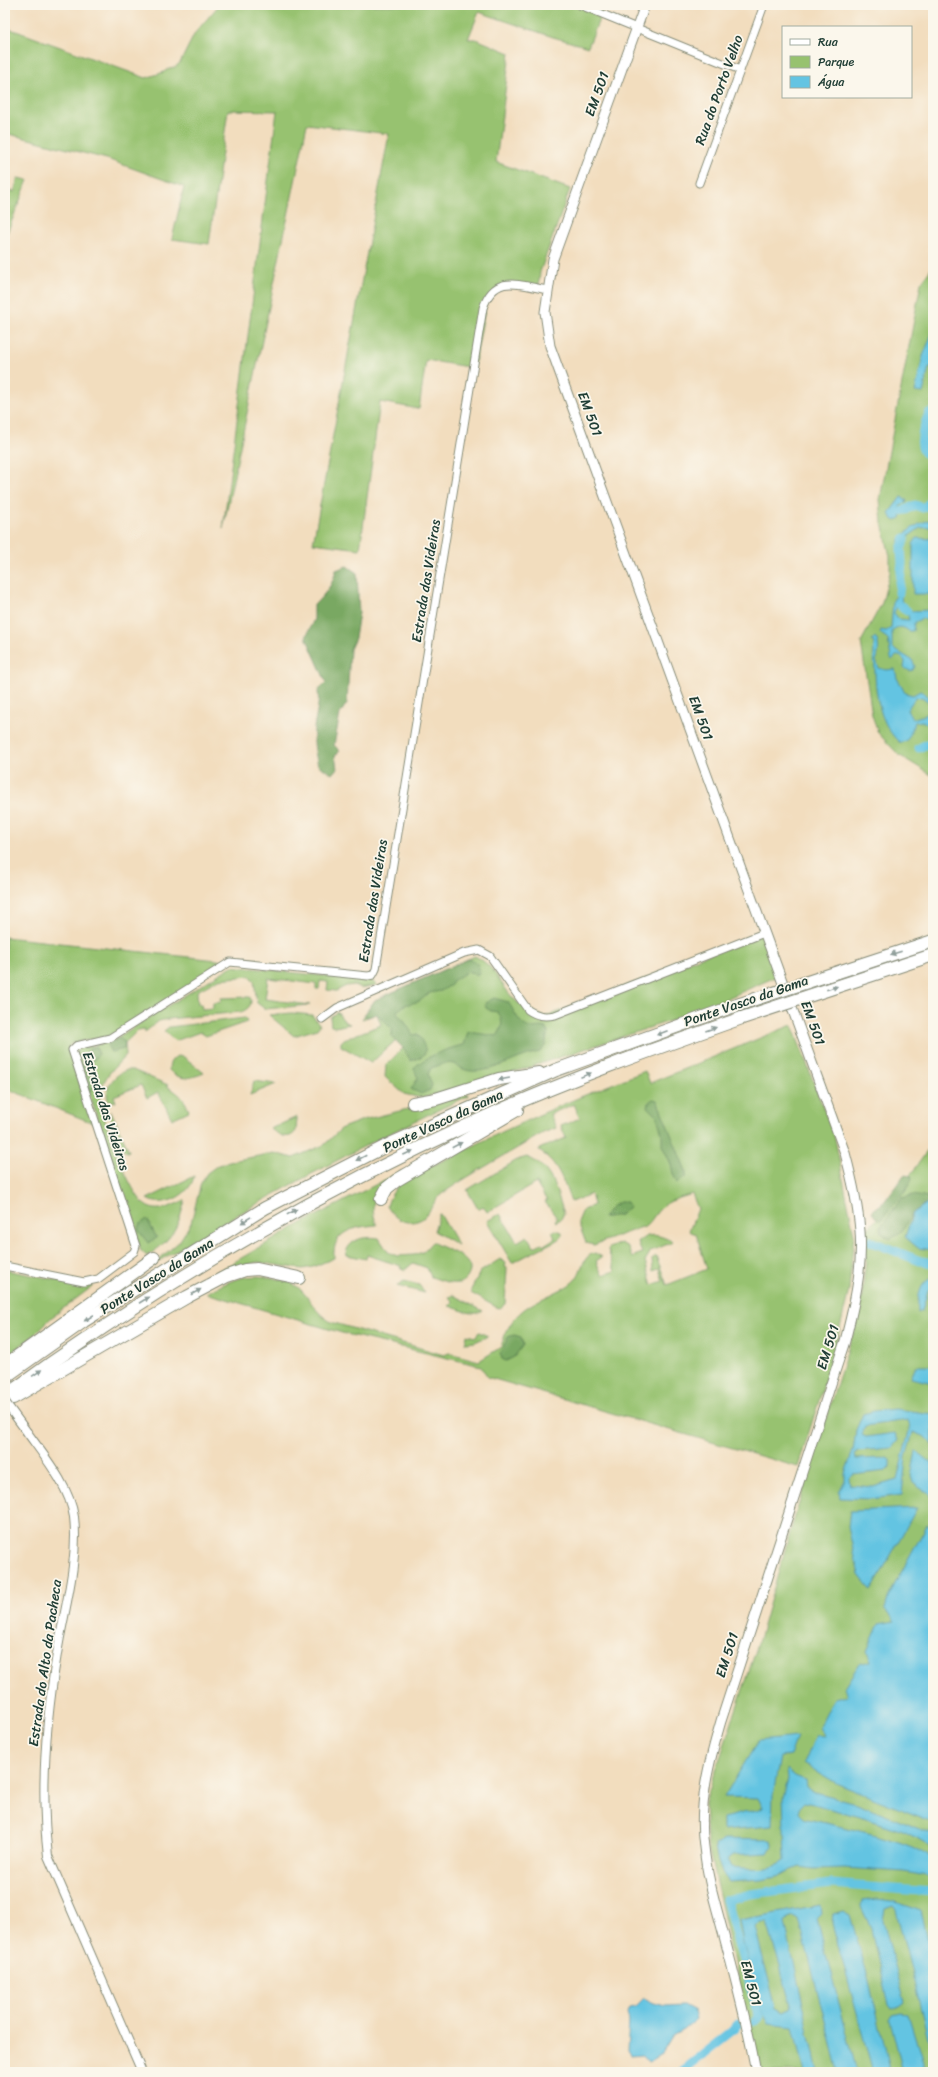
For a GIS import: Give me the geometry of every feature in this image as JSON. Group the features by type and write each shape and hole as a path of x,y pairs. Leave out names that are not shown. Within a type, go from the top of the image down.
{"highway":[{"name":"Ponte Vasco da Gama","path":"5,1377 84,1321 266,1208 390,1144 556,1070 738,1005 933,941"},
{"name":"Ponte Vasco da Gama","path":"5,1396 145,1300 270,1225 402,1156 550,1089 742,1018 933,955"},
{"path":"414,1103 436,1099 499,1079 556,1070"},
{"path":"381,1199 387,1188 397,1180 481,1132 550,1089"},
{"path":"5,1365 154,1258"},
{"path":"5,1403 182,1300 227,1276 244,1270 257,1269 299,1278"}],"main road":[{"name":"EM 501","path":"645,5 636,26 559,240 550,270 545,312 550,346 845,1153 854,1190 861,1232 856,1298 845,1341 721,1721 709,1761 705,1783 704,1846 711,1889 747,2023 756,2072"}],"street":[{"path":"580,5 636,26 740,70"},
{"name":"Rua do Porto Velho","path":"699,183 764,5"},
{"name":"Estrada das Videiras","path":"5,1266 84,1282 92,1281 134,1252 136,1246 72,1050 76,1046 110,1038 230,962 368,976 373,975 376,969 483,308 487,297 494,287 504,284 547,290"},
{"path":"322,1019 337,1008 464,953 479,950 490,956 528,1010 535,1014 545,1016 555,1015 764,933"},
{"name":"Estrada do Alto da Pacheca","path":"5,1403 47,1459 64,1488 74,1515 75,1549 56,1656 46,1751 45,1830 48,1856 142,2072"}],"green space":[{"path":"219,5 598,5 604,7 588,47 479,12 468,39 476,39 510,53 496,162 570,189 540,272 538,289 504,284 487,297 474,368 426,360 419,409 380,402 360,549 313,543 389,134 307,124 223,529 277,111 228,110 209,244 172,239 184,187 107,159 5,133 5,27 146,78 164,72 180,63 195,33"},
{"path":"18,178 28,180 7,233 5,233 5,189 14,192"},
{"path":"933,266 933,776 899,755 878,733 872,715 861,642 882,603 890,572 890,556 882,523 880,499 921,283"},
{"path":"347,566 357,573 359,613 355,638 350,649 347,703 340,714 334,745 340,751 335,756 337,768 332,774 318,765 316,756 314,734 318,691 326,682 306,637 314,619 314,605 328,589 336,570"},
{"path":"764,933 780,975 694,1013 527,1068 422,1098 404,1094 385,1077 386,1065 403,1048 396,1040 371,1063 341,1046 341,1042 344,1039 381,1025 377,1014 362,1019 375,1000 475,956 492,969 516,1001 528,1009 545,1017"},
{"path":"5,937 217,960 223,962 224,964 109,1036 72,1043 68,1047 93,1123 5,1088"},
{"path":"468,959 477,964 480,971 477,975 470,972 465,973 441,991 429,993 420,1001 405,1005 397,1011 398,1015 403,1019 413,1035 418,1034 424,1044 424,1054 417,1059 411,1061 403,1048 392,1037 392,1029 377,1014 368,1017 364,1015 375,1000"},
{"path":"232,966 372,981 377,985 361,988 354,985 346,986 336,991 327,990 328,982 320,981 319,989 316,989 316,984 268,978 265,999 310,1005 265,1009 257,1003 254,981 250,976 219,979 197,991 198,1004 201,1004 202,1009 213,1008 213,1003 221,1002 221,998 250,997 251,1004 248,1008 241,1012 159,1021 145,1032 145,1029 138,1030 125,1043 126,1055 107,1077 100,1093 104,1118 117,1154 133,1188 141,1201 148,1207 153,1209 162,1209 185,1200 180,1218 173,1232 168,1239 147,1256 141,1251 76,1054 77,1049 110,1042"},
{"path":"494,998 508,1002 520,1021 527,1027 546,1028 548,1032 545,1046 540,1052 530,1054 485,1070 474,1071 464,1069 455,1064 446,1063 431,1068 428,1074 432,1085 430,1090 421,1094 411,1089 418,1078 414,1069 417,1065 429,1057 464,1045 468,1032 497,1036 502,1024 501,1018 498,1012 491,1011 486,1008 485,1003"},
{"path":"337,1012 345,1022 350,1024 335,1027 331,1026 330,1017"},
{"path":"292,1013 312,1015 320,1025 317,1029 294,1036 269,1015"},
{"path":"245,1018 247,1022 206,1036 200,1032 175,1041 164,1031 169,1027"},
{"path":"792,1025 835,1139 854,1234 849,1290 834,1353 798,1467 487,1377 481,1366 342,1333 206,1293 240,1278 257,1276 278,1279 290,1282 298,1287 321,1315 331,1322 444,1355 449,1353 479,1361 501,1347 509,1327 519,1313 533,1303 566,1287 574,1281 587,1257 590,1255 595,1253 602,1257 596,1261 602,1275 615,1271 608,1250 609,1248 621,1243 628,1247 632,1257 642,1253 638,1243 642,1239 654,1235 673,1242 651,1251 645,1261 652,1285 663,1281 659,1269 653,1271 652,1259 656,1256 667,1285 707,1269 696,1234 689,1231 698,1209 692,1194 667,1203 643,1228 642,1227 594,1245 586,1243 578,1222 583,1210 594,1205 591,1194 571,1202 560,1173 551,1161 539,1151 541,1148 566,1138 561,1126 580,1118 574,1104 550,1114 556,1128 543,1133 443,1193 436,1200 428,1213 421,1219 412,1222 403,1221 395,1217 387,1206 395,1189 402,1182 500,1133 548,1111 645,1071 650,1083"},
{"path":"119,1038 125,1042 124,1049 111,1052 107,1045"},
{"path":"96,1047 99,1054 91,1063 92,1072 98,1075 96,1086 91,1091 88,1090 82,1067 83,1058 90,1048"},
{"path":"177,1056 184,1057 204,1073 186,1078 173,1074 169,1070 169,1065"},
{"path":"127,1070 133,1070 168,1085 168,1087 186,1103 189,1111 172,1119 158,1092 147,1098 141,1085 114,1096 116,1102 108,1100 107,1095 109,1086 118,1075"},
{"path":"254,1081 276,1084 250,1095"},
{"path":"469,1094 468,1096 347,1155 308,1176 230,1219 152,1265 179,1242 191,1223 201,1183 207,1173 218,1165 274,1153 293,1158 324,1145 342,1128 363,1120"},
{"path":"653,1099 657,1100 686,1171 686,1177 677,1183 671,1164 662,1145 662,1134 657,1116 648,1107 649,1102"},
{"path":"111,1111 129,1151 127,1152 122,1148 110,1115"},
{"path":"297,1117 296,1131 290,1136 287,1137 280,1135 270,1129"},
{"path":"933,1143 933,2072 755,2072 750,2034 707,1842 705,1803 755,1653 794,1519 853,1333 862,1296 866,1259 865,1232 889,1205"},
{"path":"527,1157 542,1167 552,1180 564,1213 561,1219 556,1222 555,1220 557,1218 545,1202 547,1201 536,1183 487,1212 483,1206 478,1209 467,1190 517,1160"},
{"path":"402,1171 388,1181 375,1199 373,1207 377,1225 361,1227 346,1232 337,1241 334,1249 334,1258 313,1267 302,1269 258,1262 246,1265 197,1286 198,1283 302,1223"},
{"path":"904,1175 911,1176 912,1179 905,1192 881,1220 879,1220 875,1217 872,1211 884,1202"},
{"path":"194,1176 188,1189 175,1198 161,1202 153,1202 147,1199"},
{"path":"913,1195 933,1199 913,1213 902,1231 890,1239 881,1233 881,1226 902,1198"},
{"path":"620,1202 627,1202 629,1207 620,1215 603,1218 611,1207"},
{"path":"440,1214 458,1245 434,1231"},
{"path":"500,1214 517,1242 527,1236 534,1247 542,1243 544,1245 555,1238 552,1232 556,1230 562,1232 562,1235 559,1239 512,1263 487,1221"},
{"path":"147,1219 157,1238 148,1243 138,1230 139,1225"},
{"path":"369,1237 379,1238 388,1252 397,1256 414,1255 423,1252 432,1242 464,1259 469,1265 470,1272 466,1279 462,1282 452,1283 431,1277 427,1268 413,1263 405,1270 400,1268 401,1266 367,1255 366,1259 347,1255 346,1252 348,1247 355,1241"},
{"path":"500,1259 506,1263 505,1267 507,1268 505,1304 500,1308 471,1293 471,1290 480,1272"},
{"path":"5,1270 93,1286 52,1317 32,1337 5,1357"},
{"path":"404,1281 419,1285 425,1293 397,1286"},
{"path":"453,1295 483,1311 479,1313 471,1313 449,1306 453,1302 449,1297"},
{"path":"479,1332 488,1336 475,1342 465,1343 467,1335 475,1337"},
{"path":"514,1335 521,1337 523,1345 514,1357 506,1361 502,1359 500,1353 508,1337"}],"water":[{"path":"933,331 933,367 929,367 923,393 915,392 923,356"},
{"path":"901,497 907,500 906,503 899,506 898,512 902,517 896,521 891,518 889,513"},
{"path":"933,519 933,527 920,528 906,538 904,549 899,547 899,540 906,533 923,522"},
{"path":"917,538 933,539 933,594 913,594 913,544"},
{"path":"899,593 901,594 902,605 896,608 894,613 899,619 909,620 907,611 933,610 933,624 922,618 914,623 913,631 900,627 892,631 892,648 912,660 915,666 913,670 910,671 904,668 905,661 900,656 896,656 892,660 888,639 880,633 881,630 886,631 891,628 893,600"},
{"path":"875,637 878,645 878,655 876,661 879,668 886,670 895,669 897,678 905,693 913,695 920,691 926,694 930,701 929,702 922,697 915,698 907,710 912,719 928,714 933,718 933,727 922,721 915,722 910,735 906,741 903,742 899,742 887,727 880,710 876,682 874,643 872,640"},
{"path":"933,1199 933,1250 918,1248 905,1237 913,1213"},
{"path":"933,1278 933,1286 928,1291 922,1311 918,1313 918,1302 922,1287 928,1280"},
{"path":"916,1366 930,1366 933,1368 933,1383 911,1378"},
{"path":"895,1409 933,1414 933,1445 925,1437 913,1432 906,1457 902,1495 871,1499 840,1498 839,1492 845,1480 845,1473 853,1451 856,1430 863,1414 874,1411","holes":["908,1420 910,1427 897,1480 873,1487 850,1485 849,1479 853,1475 886,1471 890,1467 890,1460 887,1458 856,1459 855,1455 857,1451 892,1448 898,1440 895,1433 866,1437 862,1435 865,1426"]},
{"path":"916,1451 933,1465 933,1497 913,1483 911,1476"},
{"path":"917,1508 871,1591 859,1575 848,1527 850,1511"},
{"path":"927,1525 933,1528 933,1822 838,1784 804,1764 816,1735 825,1736 819,1728 834,1698 847,1695 844,1688 859,1664 871,1661 867,1651 879,1624 895,1621 885,1609 889,1595"},
{"path":"797,1737 790,1756 780,1757 773,1795 772,1826 723,1830 723,1818 763,1808 758,1798 724,1797 758,1741"},
{"path":"787,1769 795,1776 805,1780 806,1788 812,1791 852,1802 933,1834 933,1849 922,1841 893,1828 814,1804 804,1802 800,1806 798,1813 803,1818 872,1834 910,1846 924,1853 933,1860 933,1877 904,1872 844,1868 814,1869 800,1867 781,1876 762,1880 729,1882 719,1865 715,1845 724,1839 771,1840 772,1846 768,1853 732,1855 727,1861 731,1867 766,1868 773,1867 785,1861 783,1797 788,1780"},
{"path":"877,1899 892,1901 921,1911 933,1959 933,2058 896,1910 893,1906 885,1909 883,1920 905,2003 900,2007 891,2009 888,2005 871,1929 861,1908 862,1901"},
{"path":"820,1905 821,1914 817,1918 857,2072 838,2072 799,1919 794,1916 788,1918 785,1923 818,2072 804,2072 793,2026 768,2023 762,2014 743,1943 739,1920","holes":["760,1922 767,1922 792,2008 784,2012 776,2008 755,1927"]},
{"path":"843,1911 850,1915 868,1977 891,2072 873,2072 832,1923 833,1914"},
{"path":"644,1998 665,2006 681,2005 694,2012 696,2019 683,2030 672,2036 661,2054 648,2062 642,2055 630,2056 627,2051 629,2021 627,2013 629,2008 635,2007"},
{"path":"901,2013 908,2014 925,2069 920,2072 903,2072 890,2020 893,2015"}],"waterway":[{"path":"929,413 922,434 922,445 926,454 931,453"},
{"path":"932,458 929,445 933,436"},
{"path":"898,511 906,510 915,505 923,508 933,500"},
{"path":"899,593 902,563 901,549 905,538"},
{"path":"901,606 907,611"},
{"path":"919,748 933,741"},
{"path":"870,1241 920,1261 933,1263"},
{"path":"755,2021 758,2018 757,2010 726,1900 750,1894 831,1884 933,1892"},
{"path":"680,2072 732,2031 738,2024"}]}
